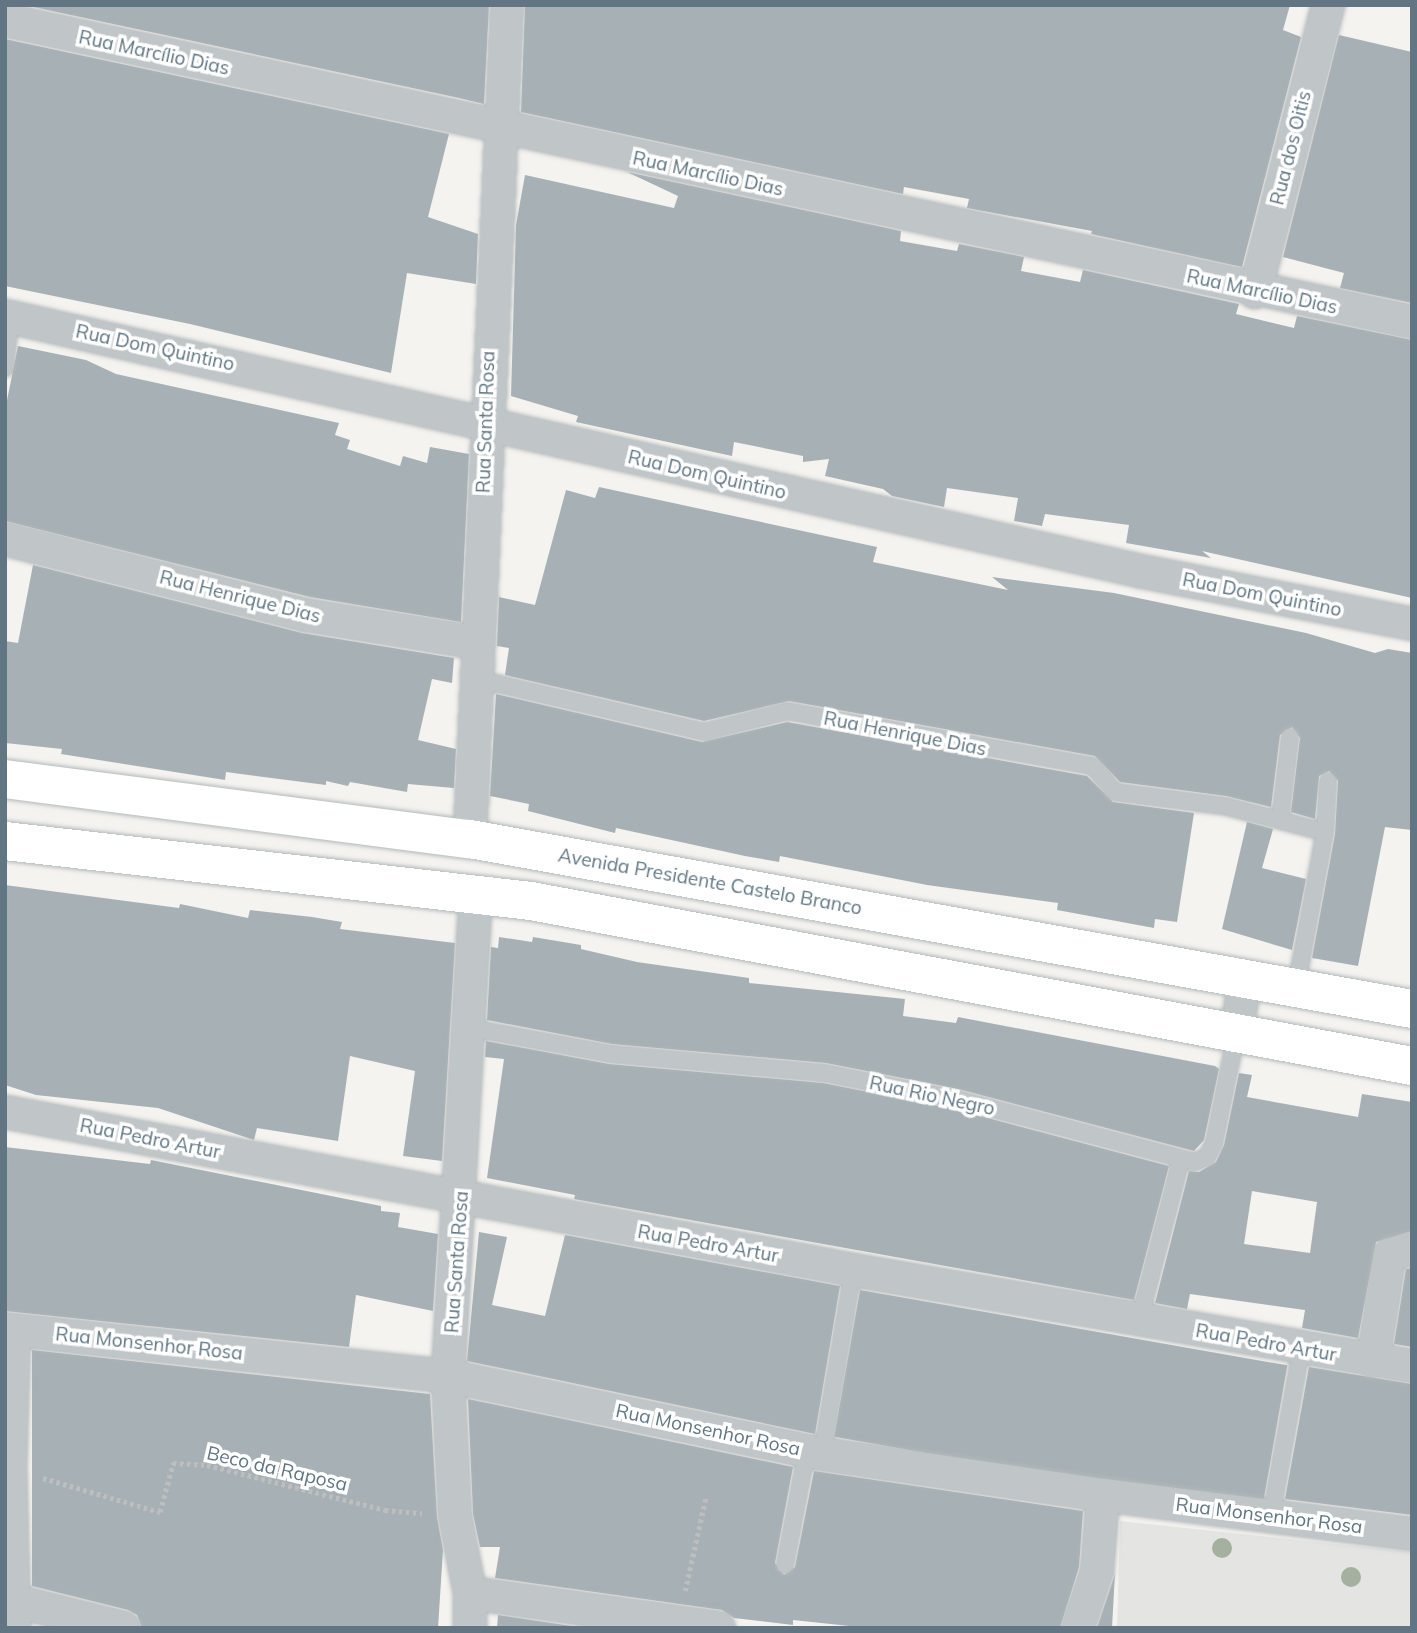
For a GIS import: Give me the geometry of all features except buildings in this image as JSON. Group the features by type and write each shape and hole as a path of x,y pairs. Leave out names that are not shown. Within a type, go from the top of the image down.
{"main road":[{"name":"Avenida Presidente Castelo Branco","path":"5,779 470,839 1412,1009"},
{"path":"44,845 49,783"},
{"path":"5,841 531,901 1412,1066"}],"street":[{"name":"Rua Santa Rosa","path":"470,839 486,426 507,5"},
{"name":"Rua dos Oitis","path":"1255,292 1328,5"},
{"name":"Rua Marcílio Dias","path":"5,20 1255,292 1412,322"},
{"name":"Rua Dom Quintino","path":"8,317 1140,572 1412,624"},
{"name":"Rua Henrique Dias","path":"5,539 306,615 478,643"},
{"name":"Rua Santa Rosa","path":"470,1628 470,1593 455,1516 449,1376 462,1199 476,895"},
{"path":"1236,1035 1245,979"},
{"name":"Rua Pedro Artur","path":"5,1112 853,1270 1301,1350 1412,1366"},
{"path":"1373,1361 1390,1254 1412,1249"},
{"path":"10,1329 14,1614 124,1628"},
{"name":"Rua Monsenhor Rosa","path":"10,1329 449,1376 814,1452 1103,1495 1412,1534"},
{"path":"1078,1628 1097,1571 1103,1495"},
{"path":"470,1593 719,1628"}],"lane":[{"path":"5,368 8,317"},
{"name":"Rua Henrique Dias","path":"477,679 704,732 787,711 1093,766 1115,792 1225,806 1325,832"},
{"path":"1280,820 1290,737"},
{"path":"1296,988 1325,832 1328,781"},
{"name":"Rua Rio Negro","path":"471,1028 611,1054 837,1076 956,1099 1181,1160"},
{"path":"1139,1321 1181,1160 1207,1157 1214,1143 1236,1035"},
{"path":"785,1566 814,1452 853,1270"},
{"path":"1270,1517 1301,1350"}],"path":[{"name":"Beco da Raposa","path":"10,1469 160,1512 173,1463 261,1476 385,1510 455,1516"},
{"path":"675,1622 700,1539 706,1496"}],"shaded area":[{"path":"1120,1521 1412,1552 1412,1628 1117,1628"}]}
